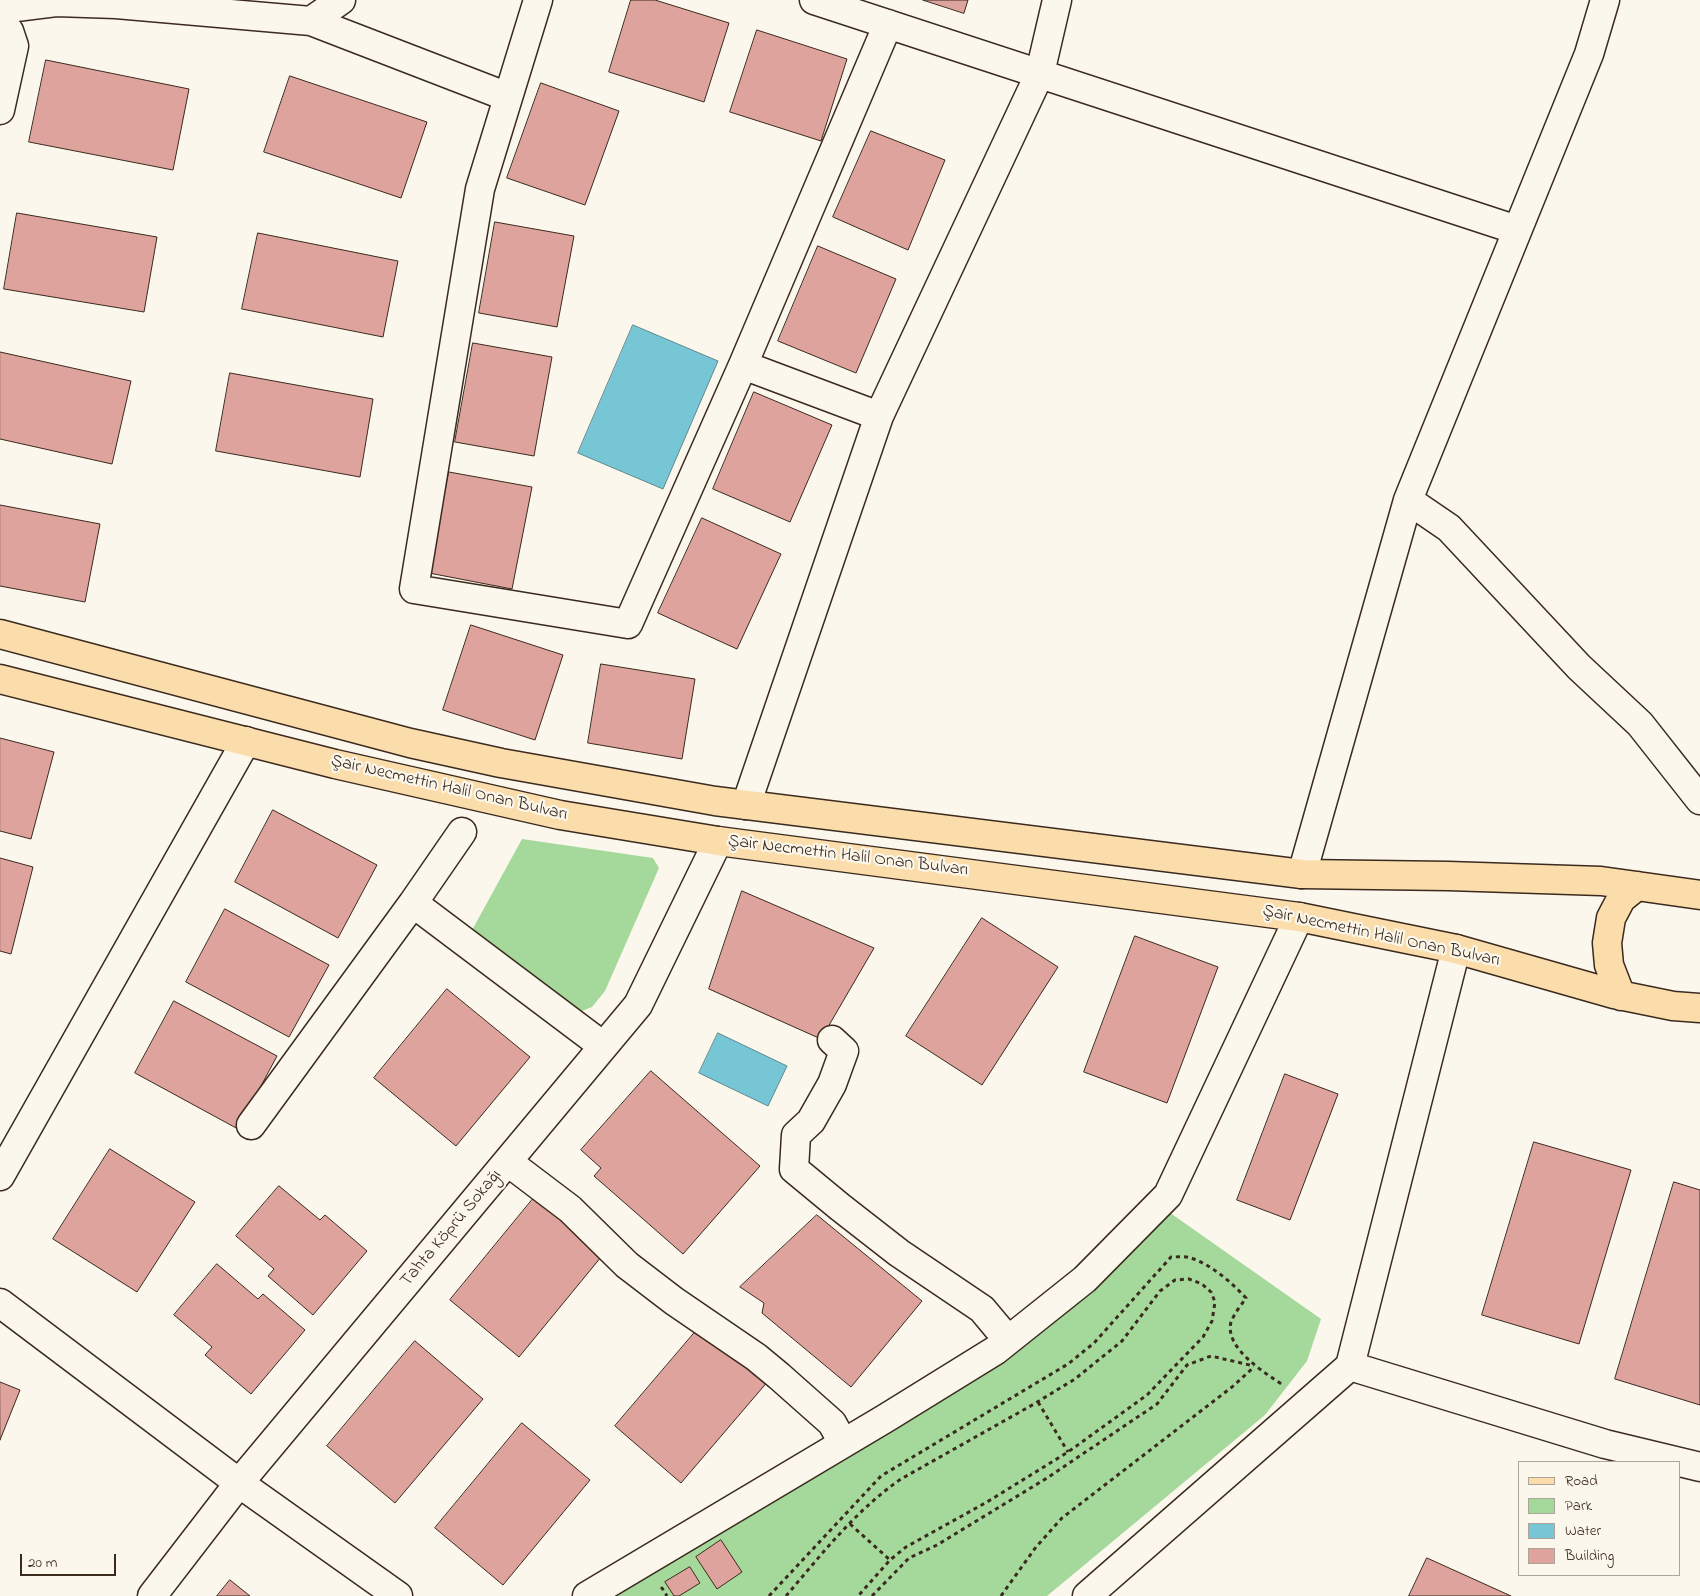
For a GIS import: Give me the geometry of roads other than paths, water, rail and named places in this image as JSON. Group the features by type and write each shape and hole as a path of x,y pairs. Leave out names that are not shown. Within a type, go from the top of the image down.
{"main road":[{"name":"Şair Necmettin Halil Onan Bulvarı","path":"0,634 410,743 501,763 715,801 1302,874 1582,880 1700,895"},
{"name":"Şair Necmettin Halil Onan Bulvarı","path":"0,679 383,775 560,815 718,840 1299,917 1456,949 1622,996 1694,1009"},
{"path":"1622,996 1609,965 1607,943 1611,918 1621,899 1637,886"}],"street":[{"path":"311,21 341,0"},
{"path":"538,0 480,189 414,589 628,624 743,365 888,24"},
{"path":"814,0 1518,230"},
{"path":"746,805 879,416 1040,73 1057,0"},
{"path":"1302,874 1408,500 1589,54 1606,0"},
{"path":"0,8 56,2 116,4 311,21 508,97"},
{"path":"0,20 9,31 14,46 0,110"},
{"path":"743,365 879,416"},
{"path":"1408,500 1449,528 1580,667 1640,724 1700,800"},
{"path":"0,1176 246,741"},
{"path":"251,1125 413,903 462,832"},
{"name":"Tahta Köprü Sokağı","path":"152,1596 239,1483 638,1005 718,840"},
{"path":"413,903 603,1046"},
{"path":"586,1596 843,1444 996,1350 1085,1280 1168,1195 1299,917"},
{"path":"1092,1595 1350,1366 1456,949"},
{"path":"832,1040 844,1051 828,1092 811,1121 796,1135 794,1169 898,1253 982,1309 1008,1340"},
{"path":"508,1162 570,1209 627,1265 674,1301 756,1357 779,1376 832,1423 843,1444"},
{"path":"0,1303 239,1483 398,1596"},
{"path":"1350,1366 1605,1444 1675,1461"},
{"path":"1680,1462 1700,1467"}],"water":[{"path":"633,325 718,361 663,489 578,453"},
{"path":"718,1033 787,1066 768,1106 699,1073"}]}
